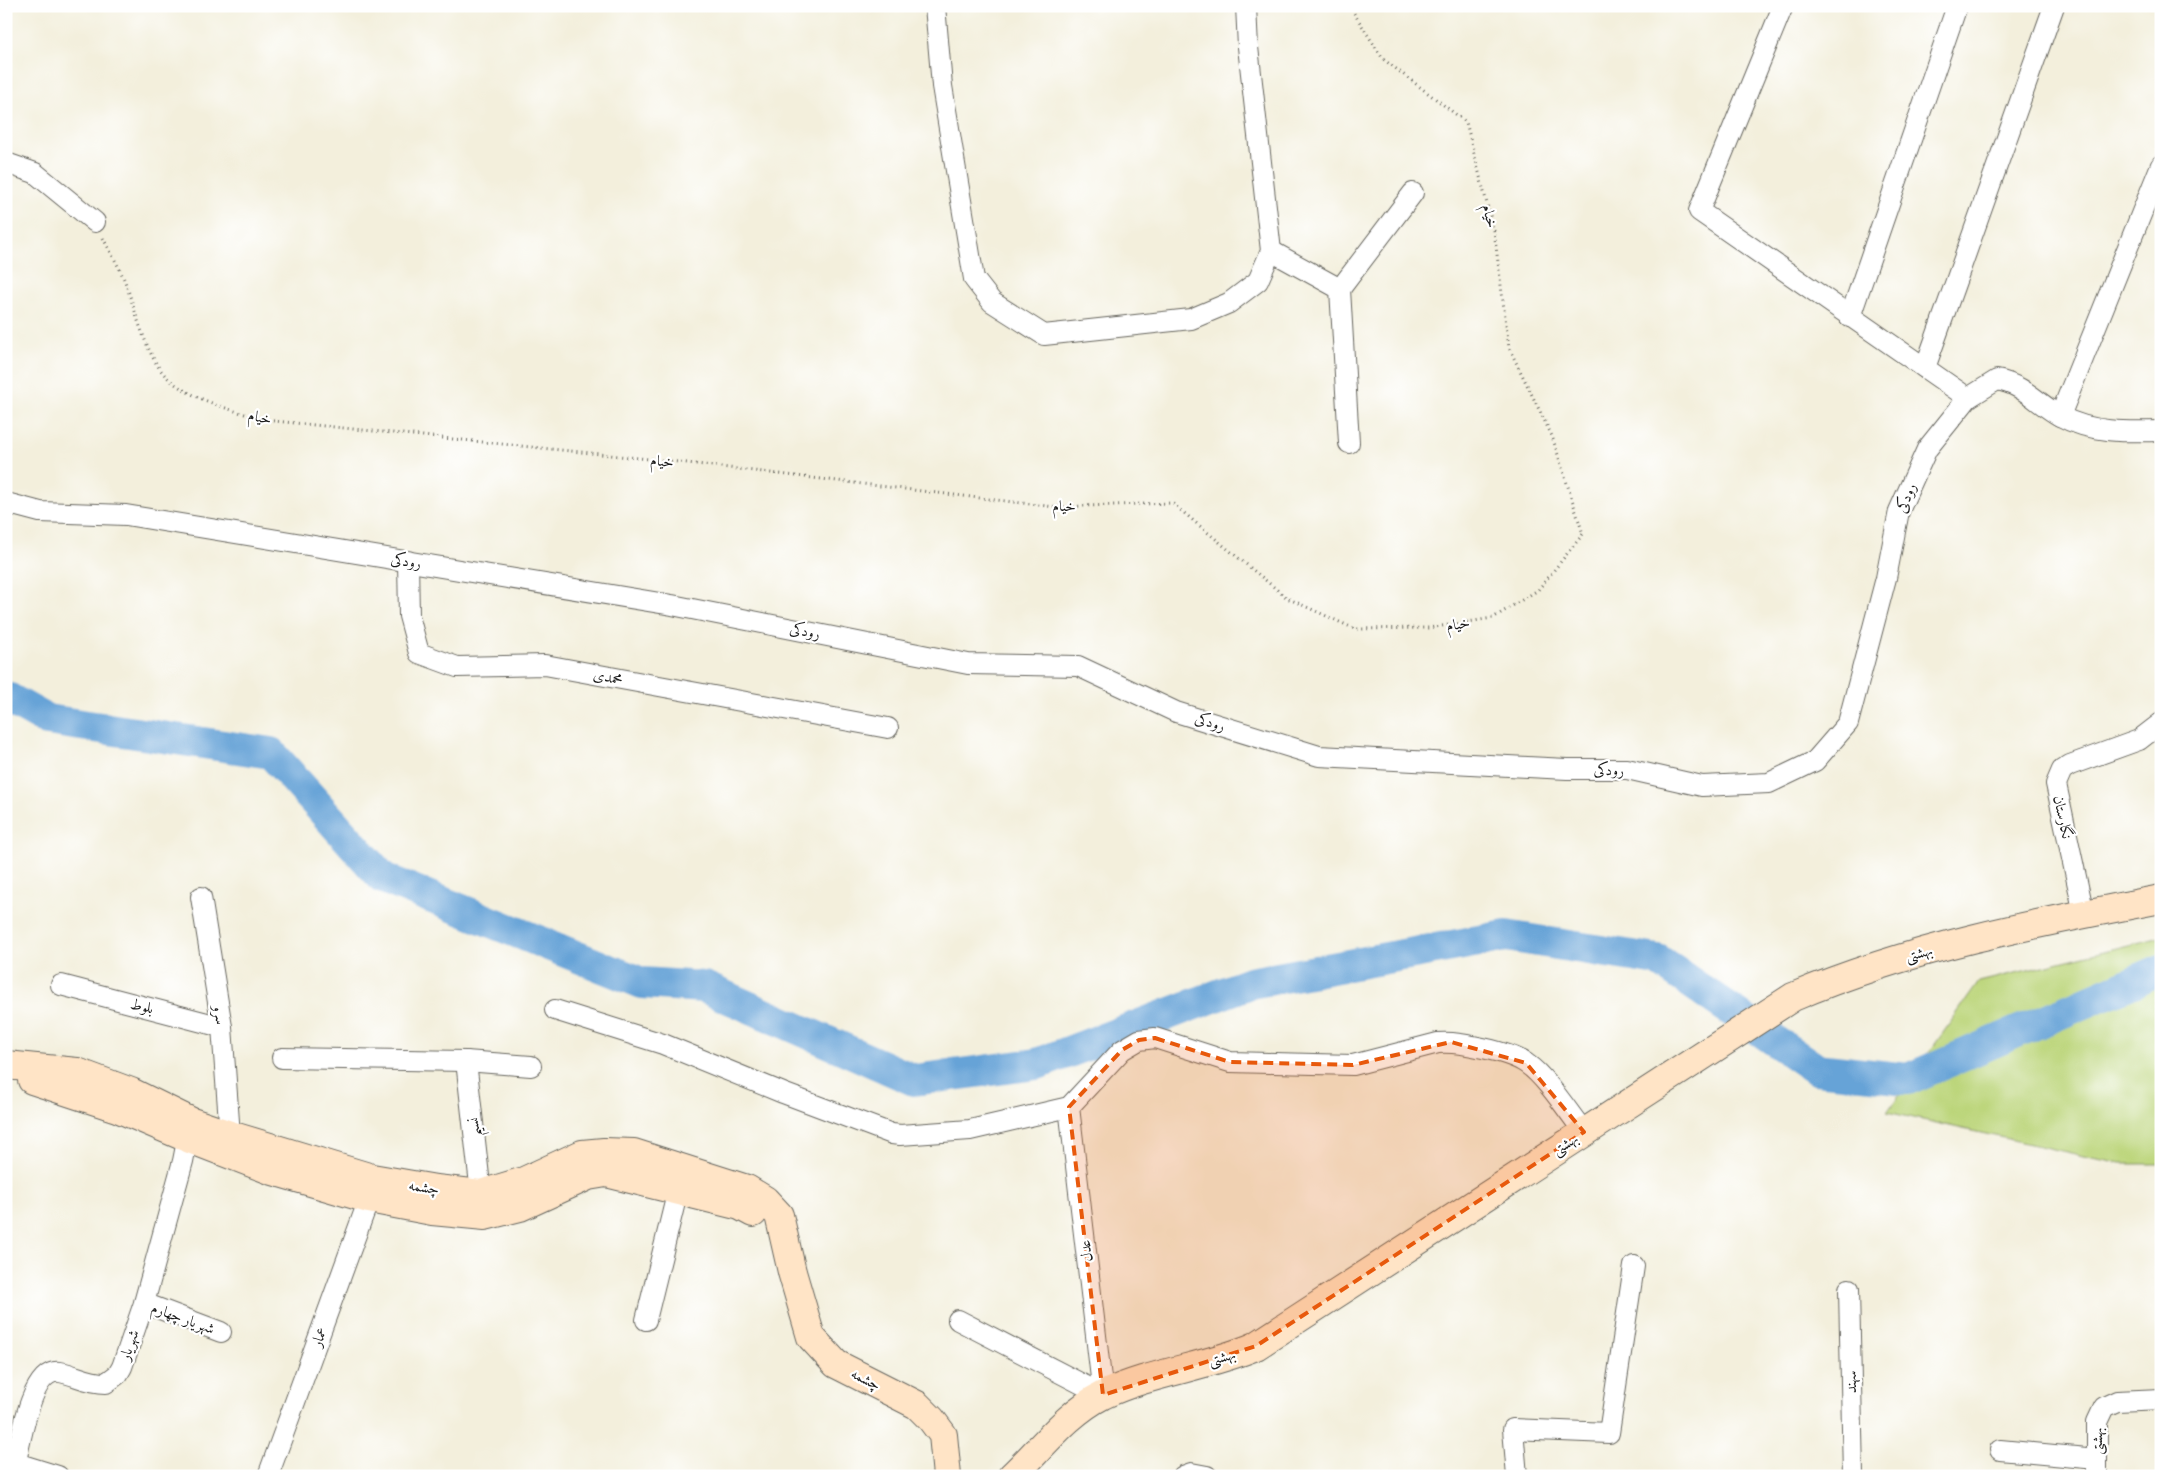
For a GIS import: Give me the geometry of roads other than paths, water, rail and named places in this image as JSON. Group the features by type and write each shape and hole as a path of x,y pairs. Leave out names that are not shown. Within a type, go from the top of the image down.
{"street":[{"path":"935,6 942,86 974,279 992,302 1044,335 1191,319 1229,303 1258,281 1271,251 1248,48 1246,6"},
{"path":"1783,6 1699,211 1968,398"},
{"path":"1850,317 1957,6"},
{"path":"1926,368 2054,6"},
{"path":"6,163 35,173 95,222"},
{"path":"2060,416 2161,165"},
{"path":"1349,443 1340,289 1413,192"},
{"path":"1271,251 1340,289"},
{"name":"رودکی","path":"6,503 40,512 126,515 672,605 968,664 1078,666 1176,712 1319,756 1567,769 1627,770 1702,786 1769,783 1815,761 1848,723 1886,578 1899,511 1927,450 1968,398 1997,380 2012,383 2060,416 2096,428 2120,432 2161,431"},
{"name":"محمدی","path":"408,561 409,616 419,653 457,667 545,666 888,728"},
{"name":"نگارستان","path":"2084,914 2056,784 2062,770 2139,740 2161,723"},
{"name":"سرو","path":"201,897 222,1027 230,1135"},
{"name":"بهشتی","path":"1012,1476 1071,1416 1103,1395 1173,1370 1240,1353 1256,1346 1793,997 1837,978 1903,957 1993,933 2161,899"},
{"name":"بلوط","path":"61,985 222,1027"},
{"path":"555,1010 663,1044 892,1134 970,1130 1069,1107 1122,1050 1139,1040 1155,1038 1230,1062 1353,1066 1438,1043 1451,1042 1482,1048 1526,1063 1584,1132"},
{"path":"282,1058 466,1061 531,1066"},
{"name":"نسیم","path":"466,1061 481,1194"},
{"name":"چشمه","path":"6,1064 77,1072 131,1092 189,1130 270,1170 369,1199 432,1211 485,1216 520,1208 588,1176 606,1174 740,1206 754,1214 763,1224 792,1272"},
{"name":"چشمه","path":"6,1072 189,1130 230,1135 372,1178 436,1189 481,1194 524,1182 582,1154 604,1152 634,1153 747,1189 765,1200 779,1215 792,1272 811,1337 836,1364 917,1405 931,1419 943,1435 948,1476"},
{"name":"عدل","path":"1069,1107 1103,1395"},
{"name":"شهریار","path":"15,1470 30,1403 41,1380 50,1374 59,1372 86,1382 106,1383 113,1379 122,1367 144,1303 183,1161 189,1130"},
{"path":"646,1320 678,1190"},
{"name":"عمار","path":"268,1476 369,1199"},
{"path":"1517,1476 1513,1429 1609,1433 1634,1266"},
{"name":"سهند","path":"1849,1289 1853,1476"},
{"name":"شهریار چهارم","path":"144,1303 221,1332"},
{"path":"958,1320 1103,1395"},
{"name":"بهشتی","path":"2097,1467 2097,1422 2104,1407 2117,1401 2161,1399"},
{"path":"2000,1450 2097,1467"},
{"path":"15,1470 58,1476"},
{"path":"1183,1476 1191,1473 1207,1476"}],"waterway":[{"path":"6,697 47,720 271,753 383,878 642,983 704,987 914,1080 1037,1064 1250,983 1506,936 1658,960 1816,1069 1908,1079 2161,970"}]}
